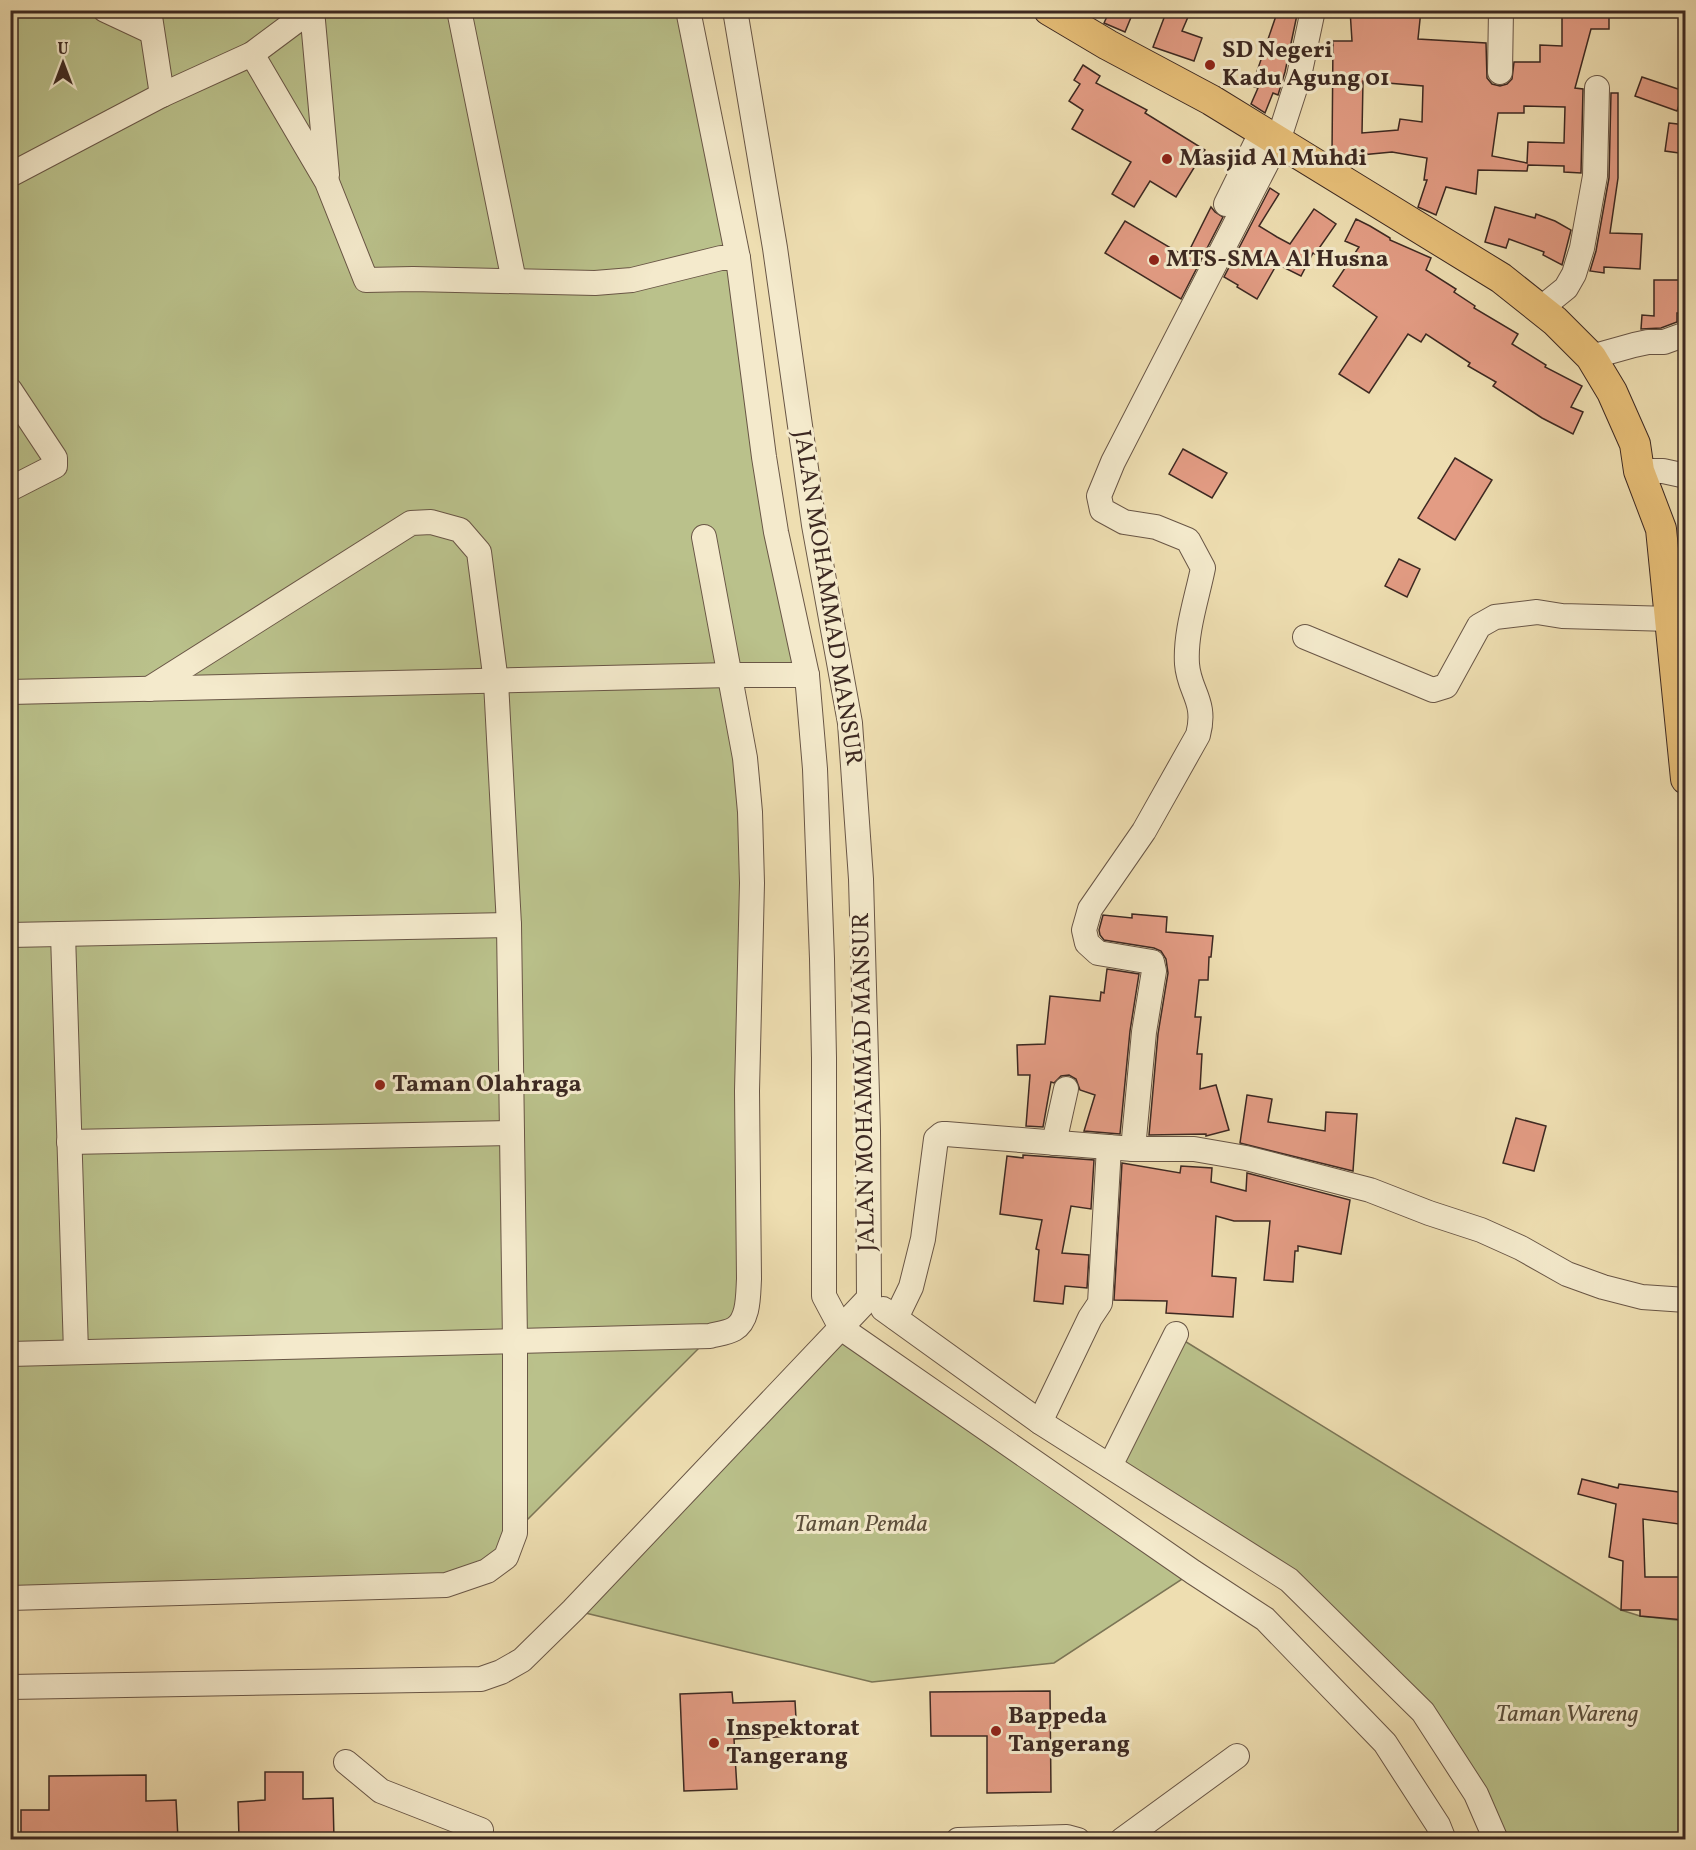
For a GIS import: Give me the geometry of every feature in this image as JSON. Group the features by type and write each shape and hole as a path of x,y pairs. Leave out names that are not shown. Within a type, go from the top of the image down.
{"main road":[{"path":"1049,10 1108,45 1211,100 1501,278 1540,309 1591,357 1612,392 1635,444 1639,471 1661,529 1686,779"}],"street":[{"path":"105,10 151,21 162,95"},
{"path":"10,176 162,95 252,54 312,10"},
{"path":"312,10 327,182"},
{"path":"459,10 514,281"},
{"name":"JALAN MOHAMMAD MANSUR","path":"688,10 738,258 776,532 807,675 815,769 822,959 824,1296 841,1328"},
{"name":"JALAN MOHAMMAD MANSUR","path":"735,10 775,248 814,525 850,723 861,879 868,1131 869,1298"},
{"path":"1133,1149 1144,1032 1154,971 1152,963 1098,953 1087,943 1084,930 1090,909 1144,831 1198,735 1202,721 1200,708 1187,665 1188,636 1203,568 1188,540 1156,527 1124,522 1102,510 1099,496 1118,451 1299,76 1313,10"},
{"path":"1500,72 1501,10"},
{"path":"252,54 327,182 366,280 595,283 632,280 721,258 738,258"},
{"path":"1540,309 1566,288 1574,274 1582,248 1595,176 1597,88"},
{"path":"1226,204 1270,136"},
{"path":"1591,357 1634,345 1664,342 1686,334"},
{"path":"10,390 56,462 55,466 10,489"},
{"path":"1639,471 1663,471 1686,476"},
{"path":"10,1598 446,1585 487,1570 506,1557 515,1533 515,1341 509,926 495,682 479,552 460,530 431,522 411,523 149,689"},
{"path":"10,1354 710,1336 733,1330 742,1321 747,1305 749,1280 747,1091 752,883 748,779 731,675 704,537"},
{"path":"1305,637 1433,690 1446,686 1479,626 1495,617 1537,612 1562,616 1671,619"},
{"path":"10,692 807,675"},
{"path":"10,935 509,926"},
{"path":"63,934 76,1352"},
{"path":"1054,1143 1066,1089"},
{"path":"69,1142 512,1133"},
{"path":"896,1318 911,1287 923,1239 935,1143 938,1136 946,1134 1133,1149 1211,1151 1370,1190 1481,1230 1521,1248 1568,1274 1603,1287 1642,1297 1686,1300"},
{"path":"1040,1422 1090,1318 1100,1303 1108,1147"},
{"path":"10,1687 481,1679 501,1672 522,1660 573,1610 869,1298 1040,1422 1289,1580 1423,1712 1476,1794 1496,1839"},
{"path":"841,1328 1192,1572 1265,1619 1385,1743 1438,1825 1444,1839"},
{"path":"1110,1466 1176,1334"},
{"path":"1122,1839 1237,1756"},
{"path":"346,1762 381,1791 484,1836"},
{"path":"958,1839 1067,1837 1078,1839"}],"green space":[{"name":"Taman Olahraga","path":"10,11 690,11 807,675 732,675 743,747 744,1315 710,1337 515,1532 506,1557 446,1585 11,1598"},
{"name":"Taman Pemda","path":"841,1328 1193,1572 1054,1663 872,1682 573,1610"},
{"name":"Taman Wareng","path":"1183,1340 1621,1610 1640,1616 1685,1621 1685,1839 1496,1839 1423,1712 1289,1580 1115,1469"}],"building":[{"path":"1110,10 1134,10 1125,32 1104,23"},
{"path":"1167,10 1191,10 1182,31 1202,38 1194,61 1153,47"},
{"path":"1278,10 1298,10 1278,95 1273,93 1265,113 1251,104 1258,88 1252,86"},
{"path":"1350,10 1421,10 1418,39 1486,43 1487,78 1492,84 1500,86 1512,79 1514,62 1540,62 1540,45 1562,46 1562,10 1609,10 1609,29 1591,29 1575,88 1583,89 1581,173 1564,172 1564,166 1528,165 1527,171 1478,170 1476,194 1446,187 1436,215 1418,207 1427,180 1424,180 1427,158 1392,152 1361,155 1361,158 1338,158 1332,154 1333,41 1352,41","holes":["1363,81 1423,86 1422,122 1400,119 1398,130 1362,133","1524,106 1565,107 1564,143 1528,142 1527,163 1492,156 1498,113 1524,113"]},
{"path":"1083,65 1100,76 1096,83 1147,110 1145,113 1205,150 1176,197 1150,181 1134,207 1112,194 1131,162 1072,129 1083,110 1069,101 1080,84 1074,80"},
{"path":"1642,77 1684,91 1677,111 1635,96"},
{"path":"1611,93 1618,93 1618,178 1610,233 1642,234 1640,269 1604,267 1604,273 1590,271 1596,251 1609,178"},
{"path":"1669,123 1686,125 1686,154 1665,151"},
{"path":"1270,188 1279,194 1259,226 1277,237 1290,244 1314,209 1336,224 1315,254 1313,253 1301,276 1277,264 1257,299 1224,277"},
{"name":"MTS-SMA Al Husna","path":"1211,207 1223,217 1181,299 1105,253 1125,221 1186,257"},
{"path":"1495,207 1535,218 1536,214 1571,230 1562,265 1543,255 1544,252 1509,239 1506,248 1485,242"},
{"path":"1356,219 1390,240 1431,258 1426,270 1456,289 1454,292 1475,306 1474,308 1518,334 1512,344 1546,365 1545,367 1582,386 1571,407 1583,412 1573,434 1542,418 1493,386 1496,382 1468,366 1470,363 1426,334 1421,342 1408,334 1369,393 1339,374 1377,317 1333,286 1359,247 1345,241"},
{"path":"1654,280 1686,280 1686,313 1677,313 1677,322 1661,328 1641,329 1642,315 1654,316"},
{"path":"1183,449 1227,473 1212,498 1169,474"},
{"path":"1455,458 1492,480 1455,540 1418,518"},
{"path":"1399,559 1420,569 1407,597 1385,586"},
{"path":"1132,914 1167,917 1166,932 1213,936 1208,980 1199,980 1195,1017 1201,1017 1197,1054 1202,1054 1200,1089 1216,1085 1229,1130 1206,1136 1206,1134 1149,1135 1158,1034 1168,973 1166,959 1161,951 1154,948 1104,940 1099,930 1103,915 1132,918"},
{"path":"1107,969 1139,974 1130,1031 1120,1134 1084,1131 1095,1095 1080,1090 1076,1079 1069,1075 1061,1076 1054,1083 1051,1082 1043,1127 1026,1126 1030,1075 1018,1075 1017,1045 1045,1044 1050,996 1100,1001 1101,992 1104,993"},
{"path":"1247,1095 1272,1099 1268,1122 1325,1131 1326,1112 1357,1114 1353,1171 1240,1143"},
{"path":"1516,1118 1546,1126 1534,1171 1503,1163"},
{"path":"1023,1155 1094,1160 1091,1209 1071,1206 1062,1253 1089,1255 1087,1288 1065,1286 1063,1304 1034,1301 1039,1250 1036,1249 1042,1220 1000,1214 1007,1156 1023,1158"},
{"path":"1122,1163 1180,1173 1181,1166 1212,1168 1211,1182 1246,1191 1247,1173 1350,1200 1341,1254 1298,1246 1298,1251 1295,1251 1293,1282 1264,1280 1270,1221 1234,1221 1216,1216 1212,1276 1236,1278 1233,1317 1166,1313 1167,1301 1114,1300"},
{"path":"1582,1479 1618,1488 1619,1484 1686,1493 1686,1525 1643,1519 1645,1577 1684,1577 1684,1620 1640,1616 1640,1610 1621,1610 1623,1561 1609,1557 1616,1504 1578,1494"},
{"path":"1050,1691 1051,1792 987,1793 987,1736 931,1736 930,1692"},
{"path":"732,1692 733,1703 795,1701 797,1736 734,1739 737,1789 684,1791 680,1694"},
{"path":"265,1772 303,1772 303,1799 333,1798 334,1839 239,1839 238,1802 265,1800"},
{"path":"146,1775 146,1801 176,1800 178,1839 21,1839 21,1810 49,1810 49,1776"}],"place":[{"name":"SD Negeri Kadu Agung 01","path":"1210,65"},
{"name":"Masjid Al Muhdi","path":"1167,159"},
{"name":"MTS-SMA Al Husna","path":"1154,260"},
{"name":"Taman Olahraga","path":"380,1085"},
{"name":"Bappeda Tangerang","path":"996,1731"},
{"name":"Inspektorat Tangerang","path":"714,1743"}]}
